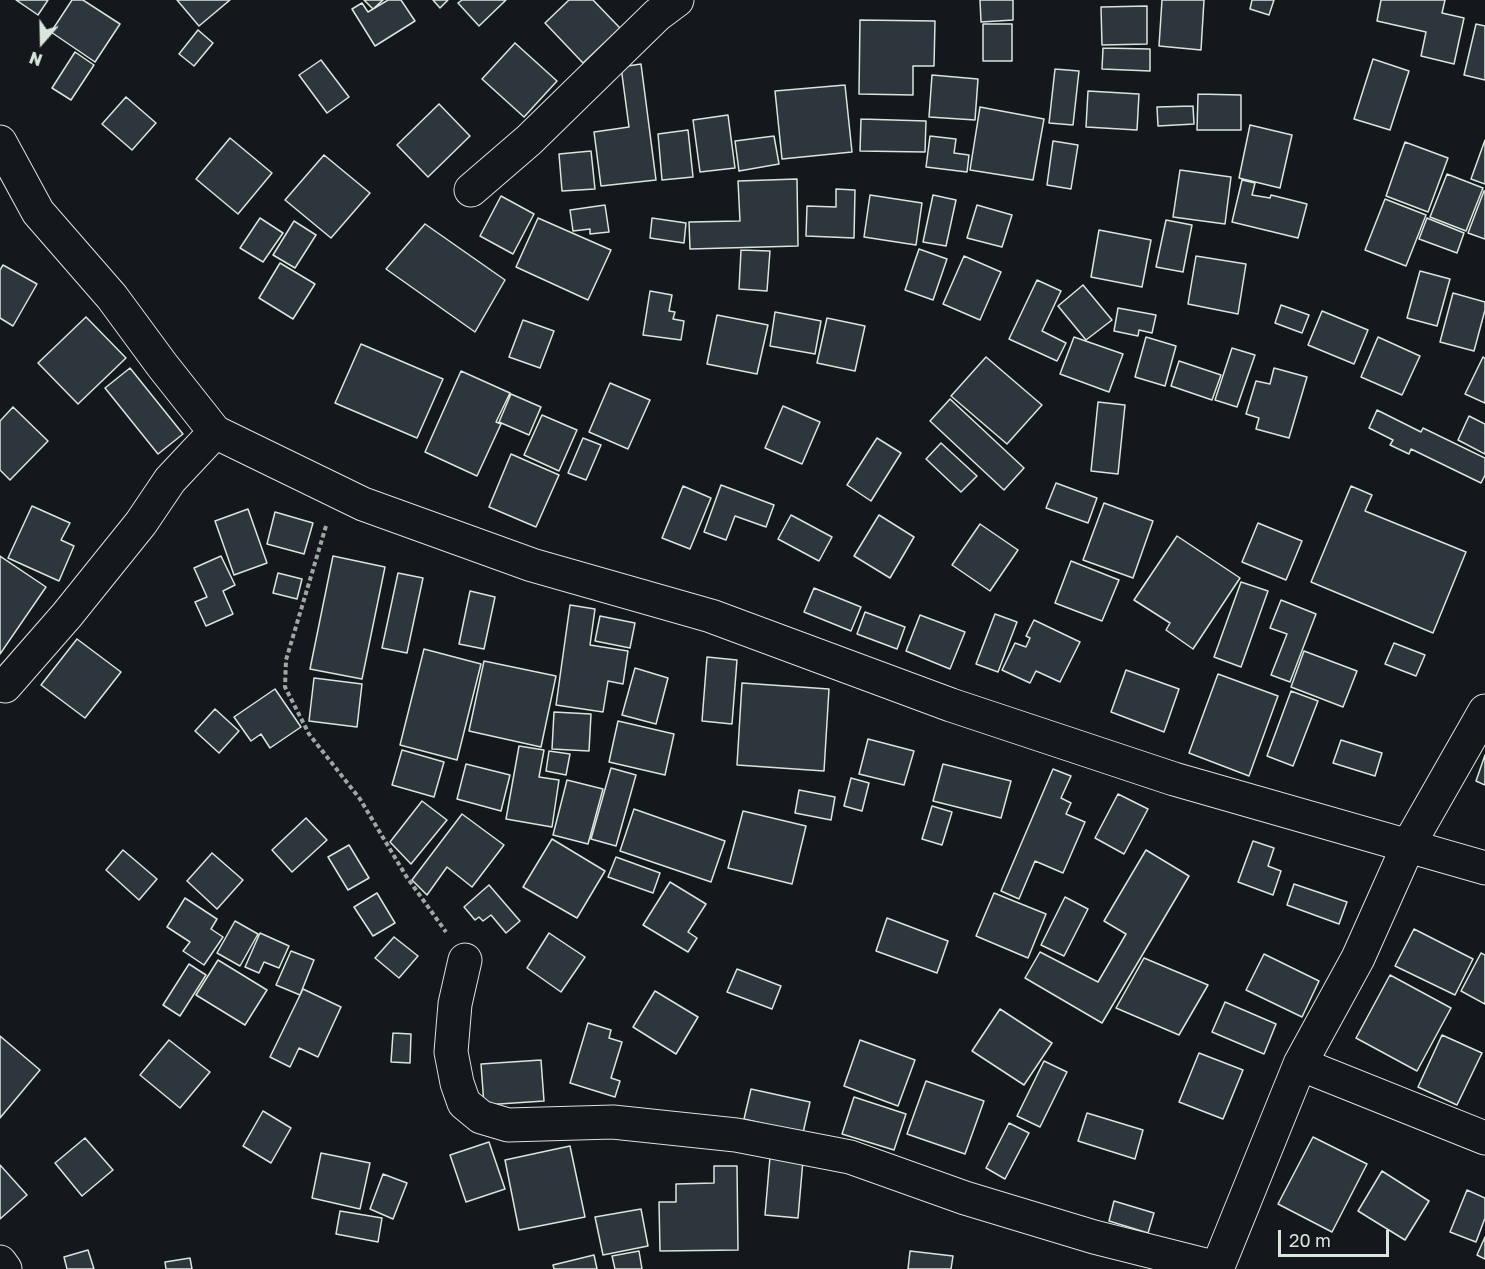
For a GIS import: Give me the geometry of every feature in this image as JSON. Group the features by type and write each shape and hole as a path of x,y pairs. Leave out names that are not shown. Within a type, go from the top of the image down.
{"street":[{"path":"471,190 529,140 657,15 677,0"},
{"path":"0,142 38,212 112,297 215,432 363,504 532,565 711,616 951,705 1174,779 1485,868"},
{"path":"5,686 82,597 141,523 170,480 215,432"},
{"path":"465,960 455,1004 451,1052 457,1083 464,1103 481,1117 508,1125 624,1123 736,1135 850,1157 965,1198 1094,1237 1217,1269 1300,1064 1358,958 1408,846 1485,711"},
{"path":"1300,1064 1485,1138"},
{"path":"0,1262 5,1269"}],"path":[{"path":"337,491 286,660 285,687 309,734 360,799 406,876 465,960"}],"building":[{"path":"16,0 48,0 38,15"},
{"path":"72,0 83,0 120,24 95,62 51,32"},
{"path":"177,0 230,0 199,26"},
{"path":"364,0 383,0 373,9"},
{"path":"388,0 401,0 415,21 375,46 352,9 362,3 368,12"},
{"path":"433,0 448,0 440,8"},
{"path":"462,0 506,0 479,26 458,3"},
{"path":"569,0 593,0 620,28 583,63 545,23"},
{"path":"980,0 1013,0 1013,20 981,22"},
{"path":"1162,0 1204,0 1201,50 1159,46"},
{"path":"1252,0 1274,0 1269,15 1250,9"},
{"path":"1381,0 1445,0 1442,13 1464,18 1454,64 1421,56 1426,32 1377,21"},
{"path":"1147,6 1147,44 1102,45 1101,7"},
{"path":"860,20 935,21 934,66 913,66 913,95 859,94"},
{"path":"983,24 1012,24 1012,61 983,61"},
{"path":"1476,24 1485,26 1485,80 1464,75"},
{"path":"198,30 213,43 194,66 179,54"},
{"path":"515,43 557,81 524,117 482,79"},
{"path":"1103,48 1150,49 1150,71 1102,69"},
{"path":"75,52 94,65 71,100 52,88"},
{"path":"1373,59 1409,71 1390,130 1354,119"},
{"path":"321,60 349,97 327,113 299,75"},
{"path":"641,64 656,180 601,186 594,132 629,127 621,67"},
{"path":"1055,69 1079,71 1073,125 1049,123"},
{"path":"932,75 978,79 975,120 929,117"},
{"path":"845,85 852,152 782,159 775,91"},
{"path":"1088,91 1139,94 1137,130 1086,127"},
{"path":"1198,94 1241,95 1241,130 1197,130"},
{"path":"126,97 156,123 132,150 102,124"},
{"path":"439,104 470,136 428,177 397,145"},
{"path":"1193,106 1194,124 1158,126 1157,107"},
{"path":"980,107 1044,119 1033,180 970,170"},
{"path":"728,115 735,168 700,172 693,120"},
{"path":"861,119 926,121 925,152 860,151"},
{"path":"1250,125 1292,135 1280,188 1239,178"},
{"path":"688,130 693,177 662,180 658,134"},
{"path":"774,136 779,164 739,171 735,141"},
{"path":"930,136 956,139 954,153 969,155 967,172 926,167"},
{"path":"230,138 272,173 238,214 196,179"},
{"path":"1485,140 1485,184 1471,179"},
{"path":"1053,141 1078,145 1071,189 1047,185"},
{"path":"1405,142 1448,158 1428,212 1386,196"},
{"path":"591,151 595,189 562,191 559,154"},
{"path":"324,155 370,193 331,238 285,200"},
{"path":"1180,170 1231,177 1225,224 1173,217"},
{"path":"1447,174 1483,188 1466,231 1430,217"},
{"path":"797,179 798,246 690,249 689,222 740,221 738,181"},
{"path":"1242,180 1255,183 1252,195 1270,198 1271,195 1307,204 1298,238 1232,222"},
{"path":"836,189 855,190 854,238 806,236 807,206 836,207"},
{"path":"1485,191 1485,239 1468,233"},
{"path":"870,195 922,203 916,245 864,237"},
{"path":"933,195 956,200 946,246 923,242"},
{"path":"501,196 534,214 513,254 480,236"},
{"path":"1385,199 1426,215 1406,266 1365,250"},
{"path":"605,205 609,232 590,234 590,229 573,231 570,210"},
{"path":"977,205 1012,215 1002,247 967,238"},
{"path":"260,218 283,233 263,262 240,248"},
{"path":"538,218 611,250 588,300 516,267"},
{"path":"652,218 686,223 684,243 650,238"},
{"path":"1427,218 1464,233 1457,253 1419,239"},
{"path":"1166,220 1192,225 1183,272 1156,267"},
{"path":"294,221 316,235 295,268 273,255"},
{"path":"425,224 505,280 475,332 386,269"},
{"path":"1099,230 1151,240 1142,287 1091,277"},
{"path":"919,249 947,259 933,300 905,290"},
{"path":"741,250 770,251 767,291 739,289"},
{"path":"964,256 1001,272 980,320 943,304"},
{"path":"1196,256 1246,264 1238,314 1188,304"},
{"path":"280,263 315,284 293,319 259,298"},
{"path":"3,265 37,284 13,326 0,318 0,270"},
{"path":"1420,271 1450,279 1437,326 1407,318"},
{"path":"1037,280 1061,291 1042,331 1066,343 1057,361 1009,339"},
{"path":"1083,285 1112,320 1086,340 1058,306"},
{"path":"650,291 672,295 669,311 675,312 673,319 684,321 681,340 643,335"},
{"path":"1453,293 1485,302 1474,351 1440,342"},
{"path":"1281,305 1309,315 1302,333 1275,323"},
{"path":"1118,308 1156,315 1152,333 1139,330 1138,336 1114,331"},
{"path":"1322,311 1368,330 1354,364 1308,345"},
{"path":"775,312 821,321 815,354 770,346"},
{"path":"717,315 768,325 757,374 707,364"},
{"path":"86,317 126,358 78,404 38,363"},
{"path":"827,318 865,326 855,371 817,363"},
{"path":"523,320 554,331 540,368 509,357"},
{"path":"1074,337 1123,354 1109,392 1060,374"},
{"path":"1146,337 1176,346 1165,386 1135,377"},
{"path":"1378,337 1420,356 1402,395 1361,377"},
{"path":"361,344 443,379 417,438 335,403"},
{"path":"1232,348 1255,355 1237,407 1215,400"},
{"path":"986,357 1042,405 1007,444 951,396"},
{"path":"1483,357 1485,358 1485,403 1465,394"},
{"path":"1179,361 1221,375 1212,400 1171,386"},
{"path":"130,368 183,434 158,454 105,388"},
{"path":"1274,368 1307,377 1289,438 1256,429 1259,418 1246,414 1256,381 1270,384"},
{"path":"461,371 510,393 496,422 501,424 477,476 425,452"},
{"path":"610,383 650,400 628,449 589,432"},
{"path":"511,394 541,407 529,435 499,422"},
{"path":"950,399 1024,468 1004,490 930,421"},
{"path":"1098,402 1125,405 1118,474 1091,471"},
{"path":"783,406 820,422 802,464 765,448"},
{"path":"13,407 48,441 10,480 0,470 0,421"},
{"path":"1377,410 1421,432 1423,428 1485,458 1485,475 1481,483 1411,449 1409,454 1390,445 1393,440 1369,428"},
{"path":"542,415 577,430 559,471 524,455"},
{"path":"1469,416 1485,424 1485,454 1458,440"},
{"path":"583,438 601,445 586,480 568,473"},
{"path":"877,438 901,453 871,501 847,485"},
{"path":"941,443 977,476 961,492 926,459"},
{"path":"511,454 559,475 536,527 489,507"},
{"path":"1056,483 1097,498 1088,523 1046,508"},
{"path":"721,485 774,505 766,527 735,516 726,540 704,532"},
{"path":"683,486 711,498 690,549 662,538"},
{"path":"1351,486 1372,495 1365,511 1466,552 1433,633 1311,582"},
{"path":"1104,503 1153,521 1133,578 1083,560"},
{"path":"32,506 70,523 61,540 74,546 59,581 8,558"},
{"path":"248,509 267,563 234,575 215,521"},
{"path":"275,512 313,523 304,554 267,544"},
{"path":"791,515 832,537 819,561 778,539"},
{"path":"879,515 914,537 890,578 854,556"},
{"path":"1258,523 1302,541 1286,580 1242,562"},
{"path":"980,524 1018,550 990,591 952,565"},
{"path":"1177,536 1240,578 1193,649 1166,630 1170,623 1134,600"},
{"path":"0,556 46,587 0,654"},
{"path":"221,556 235,585 223,591 233,614 206,626 195,602 207,597 194,568"},
{"path":"333,556 385,567 362,679 310,669"},
{"path":"1071,561 1119,580 1102,621 1055,603"},
{"path":"278,573 302,579 297,599 273,593"},
{"path":"398,573 423,578 407,653 382,648"},
{"path":"1241,582 1268,591 1241,667 1214,657"},
{"path":"814,588 861,607 851,631 804,612"},
{"path":"470,591 495,597 484,649 459,644"},
{"path":"1281,600 1316,614 1290,682 1271,675 1287,634 1270,628"},
{"path":"570,605 595,609 590,645 628,651 623,684 608,681 603,712 556,705"},
{"path":"865,612 905,627 897,649 857,634"},
{"path":"995,614 1017,622 998,672 976,664"},
{"path":"920,615 965,632 950,669 906,651"},
{"path":"600,616 635,623 630,648 595,641"},
{"path":"1034,620 1080,642 1060,682 1036,671 1030,683 1002,670 1015,643 1026,647 1030,638 1026,636"},
{"path":"77,639 121,672 85,718 41,685"},
{"path":"1394,643 1425,655 1416,676 1385,664"},
{"path":"424,649 481,664 457,760 400,745"},
{"path":"1304,651 1357,671 1343,707 1291,687"},
{"path":"707,657 737,660 732,724 702,721"},
{"path":"484,661 556,676 541,747 469,731"},
{"path":"635,668 668,678 656,724 622,715"},
{"path":"1126,670 1179,689 1164,732 1111,712"},
{"path":"1218,674 1278,696 1249,776 1189,753"},
{"path":"314,678 362,684 357,727 309,721"},
{"path":"742,683 829,689 824,771 737,765"},
{"path":"275,689 301,727 270,748 261,734 251,741 234,717"},
{"path":"1291,691 1318,701 1293,766 1267,756"},
{"path":"215,709 239,731 219,753 195,731"},
{"path":"554,712 591,714 589,751 552,749"},
{"path":"618,721 674,734 665,775 609,762"},
{"path":"868,739 914,751 904,785 859,774"},
{"path":"1341,740 1382,753 1375,776 1333,763"},
{"path":"519,746 544,750 539,777 559,780 552,827 506,819"},
{"path":"402,750 444,762 434,797 392,785"},
{"path":"549,751 570,754 566,775 546,771"},
{"path":"1485,755 1485,785 1476,781"},
{"path":"466,764 510,775 501,811 457,799"},
{"path":"943,764 1011,781 1001,818 933,801"},
{"path":"611,768 636,775 616,846 591,839"},
{"path":"1053,769 1071,776 1061,798 1071,803 1066,814 1085,822 1063,873 1035,861 1019,899 1001,891"},
{"path":"851,778 869,783 862,811 844,806"},
{"path":"567,780 603,789 588,844 553,835"},
{"path":"799,790 835,797 831,820 795,813"},
{"path":"1118,794 1148,809 1124,854 1095,838"},
{"path":"422,801 447,820 411,864 390,842"},
{"path":"932,806 952,812 942,845 922,839"},
{"path":"634,809 725,841 711,882 620,851"},
{"path":"743,811 806,826 792,884 728,868"},
{"path":"462,814 504,845 472,887 447,867 427,895 412,880"},
{"path":"306,818 327,840 292,872 272,850"},
{"path":"552,839 605,871 577,918 523,887"},
{"path":"1253,841 1274,848 1268,866 1281,871 1273,895 1238,882"},
{"path":"349,845 369,878 348,890 328,857"},
{"path":"123,850 157,879 139,900 106,870"},
{"path":"1146,850 1189,876 1102,1023 1025,978 1040,952 1098,982 1126,934 1104,921"},
{"path":"212,853 243,880 217,909 187,881"},
{"path":"616,857 660,873 653,893 608,877"},
{"path":"670,882 706,904 688,932 697,938 688,952 643,925"},
{"path":"1294,884 1347,902 1339,924 1287,905"},
{"path":"489,885 520,921 506,933 491,915 483,921 479,917 475,920 464,907"},
{"path":"377,893 395,923 373,936 354,907"},
{"path":"994,893 1046,914 1028,958 976,936"},
{"path":"1065,897 1088,909 1064,956 1041,945"},
{"path":"185,898 217,919 211,929 223,937 204,965 183,951 190,942 167,927"},
{"path":"887,918 948,941 937,973 876,951"},
{"path":"235,921 258,934 240,966 217,953"},
{"path":"1414,929 1473,959 1455,995 1395,966"},
{"path":"260,933 289,946 279,968 264,962 259,973 245,967"},
{"path":"549,933 585,957 561,992 527,968"},
{"path":"394,937 418,956 399,978 375,958"},
{"path":"291,951 314,960 300,995 276,985"},
{"path":"1481,953 1485,955 1485,1004 1461,991"},
{"path":"1264,954 1319,981 1302,1017 1246,990"},
{"path":"1144,958 1208,985 1179,1035 1116,1008"},
{"path":"218,960 267,990 245,1025 196,995"},
{"path":"189,964 206,975 180,1016 163,1005"},
{"path":"737,969 781,986 772,1009 727,992"},
{"path":"1390,975 1451,1008 1417,1071 1356,1038"},
{"path":"303,989 341,1007 318,1057 299,1048 290,1067 270,1057"},
{"path":"655,991 698,1017 676,1054 633,1027"},
{"path":"1225,1002 1276,1024 1264,1054 1212,1032"},
{"path":"1000,1009 1052,1043 1024,1085 972,1051"},
{"path":"588,1023 611,1030 609,1038 622,1042 611,1078 620,1081 615,1097 570,1083"},
{"path":"393,1033 411,1034 410,1063 391,1062"},
{"path":"1442,1035 1482,1053 1457,1105 1418,1087"},
{"path":"0,1036 40,1070 0,1118"},
{"path":"169,1040 210,1072 180,1108 140,1075"},
{"path":"860,1040 915,1060 898,1106 844,1086"},
{"path":"1199,1053 1243,1070 1223,1119 1179,1102"},
{"path":"541,1060 544,1101 484,1105 481,1064"},
{"path":"1044,1061 1067,1072 1040,1127 1017,1116"},
{"path":"926,1081 984,1101 965,1154 907,1134"},
{"path":"751,1089 810,1102 803,1133 744,1119"},
{"path":"854,1097 906,1114 894,1150 842,1134"},
{"path":"263,1111 291,1128 271,1163 243,1146"},
{"path":"1087,1113 1143,1130 1135,1159 1078,1141"},
{"path":"1009,1123 1029,1133 1005,1179 986,1168"},
{"path":"1313,1137 1367,1164 1332,1232 1278,1204"},
{"path":"85,1138 113,1170 82,1196 55,1163"},
{"path":"489,1142 505,1189 466,1202 450,1155"},
{"path":"570,1146 585,1217 519,1230 505,1160"},
{"path":"321,1153 370,1163 360,1209 312,1198"},
{"path":"770,1157 803,1160 798,1218 765,1215"},
{"path":"0,1165 27,1195 0,1219"},
{"path":"714,1166 737,1166 738,1250 660,1251 659,1202 676,1202 676,1184 714,1183"},
{"path":"1382,1171 1429,1201 1405,1240 1358,1211"},
{"path":"383,1174 407,1183 393,1219 370,1209"},
{"path":"1467,1190 1485,1198 1485,1218 1476,1242 1450,1232"},
{"path":"1114,1201 1154,1213 1148,1233 1109,1221"},
{"path":"641,1209 648,1246 603,1255 595,1217"},
{"path":"340,1211 382,1218 378,1242 336,1234"},
{"path":"1485,1237 1485,1259 1477,1255"},
{"path":"88,1250 94,1269 67,1269 64,1257"},
{"path":"639,1251 642,1269 615,1269 612,1256"},
{"path":"910,1251 953,1256 951,1269 908,1269"},
{"path":"594,1255 597,1269 554,1269 553,1265"},
{"path":"190,1258 192,1269 166,1269 165,1262"}]}
